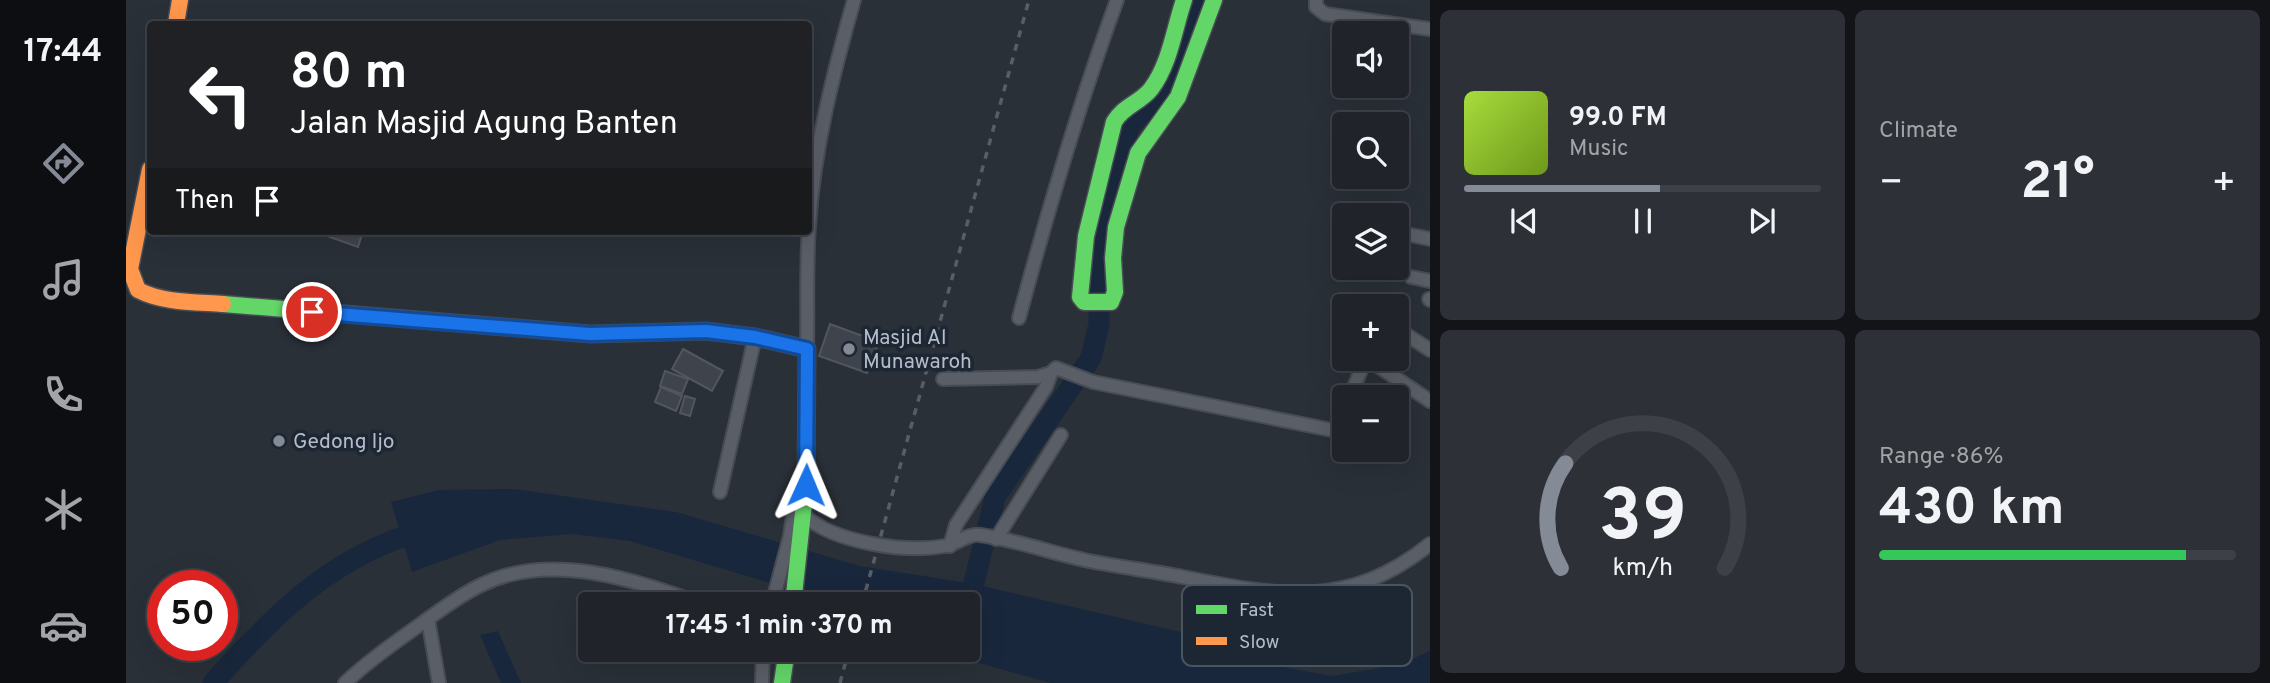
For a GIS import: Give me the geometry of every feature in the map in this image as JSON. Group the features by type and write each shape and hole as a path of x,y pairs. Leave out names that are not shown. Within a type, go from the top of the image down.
{"main road":[{"path":"176,21 180,0"},
{"path":"1184,0 1171,47 1173,75 1178,97 1138,153 1116,227 1113,258 1115,292 1111,302 1082,301 1080,297 1086,236 1114,122 1123,108 1173,75 1214,0"},
{"path":"147,184 130,269 134,284 149,296 240,306 590,334 688,331 755,337 807,349 804,514 796,537 794,592"},
{"path":"782,683 785,662"}],"street":[{"path":"812,198 831,80 854,0"},
{"path":"1019,318 1046,216 1090,73 1117,0"},
{"path":"1317,0 1315,7 1325,14 1430,29"},
{"path":"807,349 809,235"},
{"path":"1409,235 1430,239"},
{"path":"1411,277 1430,281"},
{"path":"1409,336 1430,350"},
{"path":"720,492 755,337"},
{"path":"1355,385 1365,360 1373,362 1407,385"},
{"path":"950,546 957,525 1046,387 1055,368 1093,382 1332,430"},
{"path":"943,379 1051,373"},
{"path":"1409,387 1430,401"},
{"path":"776,592 796,537 805,415"},
{"path":"995,538 1061,435"},
{"path":"804,514 827,531 878,545 950,546 977,534 1090,561 1226,585"},
{"path":"1352,585 1397,566 1430,544"},
{"path":"345,683 428,619 481,584 538,570 609,575 664,592"},
{"path":"428,619 439,683"},
{"path":"762,683 763,662"}],"water":[{"path":"515,489 676,512 860,566 974,584 1182,632 1182,666 1278,666 1332,676 1390,666 1412,666 1412,659 1430,651 1430,683 1050,683 976,662 980,662 980,592 800,592 630,541 572,534 500,540 412,572 391,502 439,490"},
{"path":"498,631 521,683 501,683 480,635"}],"building":[{"path":"324,235 362,235 358,247"},
{"name":"Masjid Al Munawaroh","path":"830,324 879,342 867,373 819,356"},
{"path":"683,349 723,371 712,391 672,369"},
{"path":"665,371 688,379 682,394 660,386"},
{"path":"661,387 682,396 676,411 655,402"},
{"path":"685,396 695,399 690,416 680,413"}],"waterway":[{"path":"972,592 995,497 1091,358 1099,324 1100,235 1129,127 1166,86 1196,0"},
{"path":"213,683 259,633 309,589 365,553 396,539 429,529"}],"railway":[{"path":"865,592 1029,0"},
{"path":"840,683 846,662"}],"traffic: fast":[{"path":"1184,0 1163,69 1147,94 1122,112 1114,122 1086,236 1080,297 1084,302 1111,302 1115,292 1113,258 1116,227 1138,153 1178,97 1214,0"},
{"path":"223,304 590,334 706,331 755,337 807,349 806,485 794,592"},
{"path":"782,683 785,662"}],"traffic: slow":[{"path":"176,21 180,0"},
{"path":"147,184 130,269 138,290 168,300 223,304"}],"place":[{"name":"Masjid Al Munawaroh","path":"849,349"},
{"name":"Gedong Ijo","path":"279,441"}],"route":[{"path":"312,312 590,334 723,332 807,349 806,485"}]}
